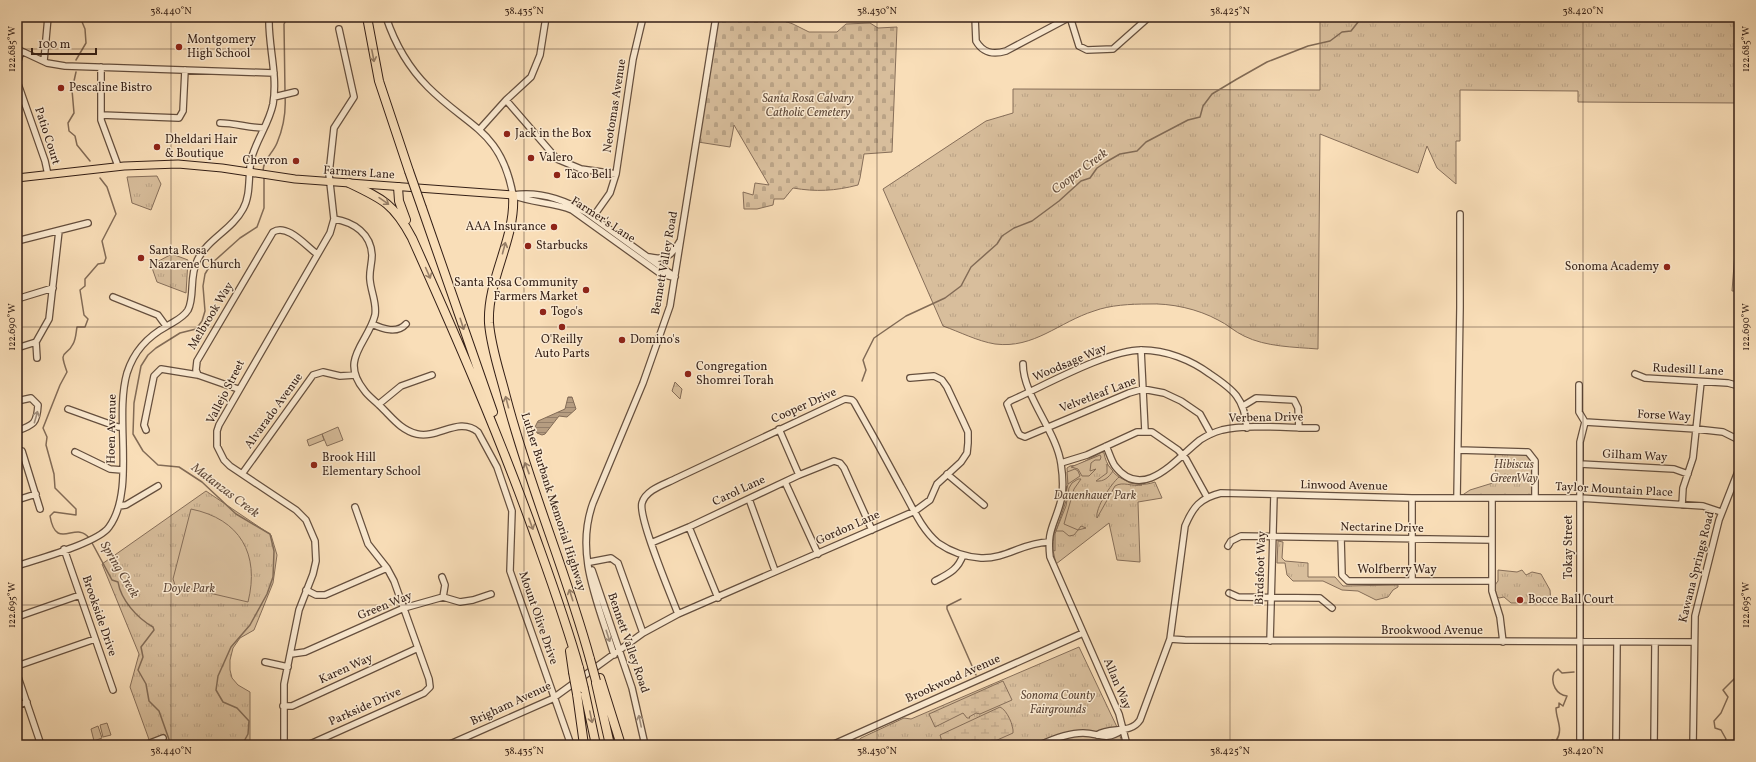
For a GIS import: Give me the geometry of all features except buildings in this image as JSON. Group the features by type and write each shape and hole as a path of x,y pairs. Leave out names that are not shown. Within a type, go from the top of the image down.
{"highway":[{"path":"368,17 379,81 408,171 445,272 520,494"},
{"path":"349,183 377,196 389,204 402,219 466,358 520,494"},
{"path":"398,187 399,201 412,238"},
{"name":"Luther Burbank Memorial Highway","path":"513,195 510,222 490,302 490,334 520,447 592,658 598,680 610,745"},
{"name":"Luther Burbank Memorial Highway","path":"520,494 555,589 596,745"},
{"path":"598,680 621,745"},
{"path":"581,692 584,745"}],"main road":[{"name":"Farmers Lane","path":"17,178 118,166 157,164 191,165 330,182 513,195"}],"street":[{"path":"44,62 48,17"},
{"name":"Hoen Avenue","path":"17,566 95,538 109,527 119,506 122,470 123,395 130,364 142,344 166,326 179,320 188,310 191,303 191,282 198,260 204,250 230,226 243,210 247,198 252,156 270,114 274,97 274,73 269,31 270,17"},
{"path":"386,17 400,50 420,78 437,96 480,129 501,158 513,195"},
{"path":"480,129 506,100 531,77 536,69 540,55 546,17"},
{"name":"Neotomas Avenue","path":"593,217 610,193 616,174 633,60 643,17"},
{"name":"Bennett Valley Road","path":"614,655 592,589 586,560 587,527 592,508 662,331 675,277 682,237 716,17"},
{"path":"975,17 976,41 984,51 994,54 1006,51 1070,17 1080,46 1083,49 1093,51 1113,49 1150,17"},
{"name":"Vallejo Street","path":"284,745 283,706 288,667 299,610 313,574 317,552 311,530 303,516 224,460 217,446 217,438 219,425 238,389 330,233 334,219 330,182 334,128 354,98 339,29"},
{"path":"17,64 19,50 44,62 65,66 274,73"},
{"path":"101,67 102,126 118,166"},
{"path":"101,115 179,118 183,111 185,70"},
{"name":"Patio Court","path":"17,81 45,160 48,175"},
{"path":"274,97 293,93"},
{"path":"506,100 557,159 581,169 616,174"},
{"path":"220,122 237,123 245,128 264,128"},
{"name":"Farmers Lane","path":"513,195 522,194 550,197 575,206 593,217 675,277"},
{"name":"Farmer's Lane","path":"513,195 522,199 558,204 572,210 661,274 675,277"},
{"path":"1457,498 1460,214"},
{"path":"334,219 347,222 360,229 369,242 372,256 370,280 376,310 372,324 358,349 354,363 355,375"},
{"path":"17,241 88,223"},
{"name":"Melbrook Way","path":"198,375 196,370 197,361 273,232 279,229 287,231 317,254"},
{"path":"37,358 36,342 49,319 54,288 59,231"},
{"path":"644,255 656,259 666,258 673,253 682,237"},
{"path":"17,299 54,288"},
{"path":"113,297 158,315 166,326"},
{"path":"372,324 384,329 394,330 404,327 406,324"},
{"path":"17,348 36,342"},
{"path":"1141,350 1144,431"},
{"name":"Woodsage Way","path":"1047,427 1025,437 1020,435 1007,404 1010,401 1098,361 1141,350 1166,353 1202,368 1234,392 1243,406 1247,428"},
{"path":"1023,364 1025,377 1030,392 1047,427 1061,463 1063,492 1061,503 1050,530 1048,542"},
{"path":"146,430 144,425 154,376 157,371 166,368 198,375 238,389"},
{"name":"Alvarado Avenue","path":"242,474 313,375 323,372 340,376 355,375"},
{"path":"378,404 401,386 432,374"},
{"name":"Rudesill Lane","path":"1636,374 1645,378 1728,383 1739,386"},
{"name":"Mount Olive Drive","path":"355,375 364,390 399,426 411,432 428,435 460,426 465,426 478,432 497,467 512,511 513,522 509,563 512,579 571,745"},
{"name":"Gordon Lane","path":"619,650 643,633 678,614 718,598 914,511 930,500 937,484 961,462 967,453 968,432 947,387 942,380 934,376 910,378"},
{"path":"1682,505 1683,488 1693,458 1701,382"},
{"path":"1579,385 1579,412 1586,422"},
{"name":"Velvetleaf Lane","path":"1047,427 1129,393 1143,389 1164,393 1181,401 1200,414 1212,434"},
{"path":"17,401 31,398 38,405 36,421 32,426 17,432"},
{"path":"1243,406 1256,398 1294,400 1298,408 1299,428"},
{"name":"Cooper Drive","path":"678,614 652,543 642,510 643,501 651,491 845,400 852,400 914,511 928,534 939,543 953,552 969,557 994,557 1030,544 1048,542"},
{"path":"68,409 118,427 122,426"},
{"name":"Forse Way","path":"1586,422 1723,432 1739,440"},
{"name":"Tokay Street","path":"1580,745 1580,442 1586,422"},
{"name":"Verbena Drive","path":"1106,446 1114,465 1127,477 1136,480 1156,476 1201,439 1223,430 1247,428 1316,428"},
{"path":"779,430 799,475"},
{"path":"1040,745 1078,734 1106,737 1115,735 1122,730 1134,726 1140,720 1170,639 1185,526 1192,511 1207,497 1182,455 1152,432 1137,432 1087,455 1061,463"},
{"path":"1458,450 1528,452 1535,460 1535,498"},
{"path":"22,451 40,509"},
{"path":"74,452 110,469 122,470"},
{"name":"Carol Lane","path":"652,543 799,475 831,462 837,462 844,468 872,530"},
{"name":"Gilham Way","path":"1580,464 1674,469 1688,474"},
{"name":"Kawana Springs Road","path":"1693,745 1693,642 1695,616 1722,512 1739,469"},
{"path":"947,474 984,505"},
{"path":"786,482 818,554"},
{"path":"119,506 126,505 158,486"},
{"name":"Linwood Avenue","path":"1207,497 1221,493 1457,498"},
{"path":"17,500 36,494"},
{"name":"Birdsfoot Way","path":"1270,641 1270,597 1274,495"},
{"path":"1412,498 1412,581"},
{"name":"Taylor Mountain Place","path":"1457,498 1580,498 1703,506 1722,512"},
{"path":"1492,498 1492,591 1500,617 1503,642"},
{"path":"749,499 774,568"},
{"path":"355,507 368,544 387,568 394,581 418,648"},
{"path":"689,527 718,598"},
{"name":"Nectarine Drive","path":"1228,546 1231,541 1241,536 1492,540"},
{"name":"Wolfberry Way","path":"1341,538 1342,575 1344,579 1348,581 1492,581"},
{"name":"Allan Way","path":"1048,542 1050,558 1118,714 1127,745"},
{"name":"Bennett Valley Road","path":"586,549 637,706 645,745"},
{"name":"Brookside Drive","path":"64,550 113,690"},
{"path":"935,580 955,570 960,564 963,555"},
{"path":"590,562 611,558 618,563 643,633"},
{"path":"306,590 316,595 330,594 387,568"},
{"path":"442,577 445,585 444,597"},
{"path":"1229,593 1238,597 1320,598 1332,608"},
{"name":"Green Way","path":"291,654 305,652 404,608 444,597 460,602 473,600 491,594"},
{"path":"17,617 80,595"},
{"name":"Brookwood Avenue","path":"832,745 1083,633"},
{"path":"17,666 95,639"},
{"name":"Brookwood Avenue","path":"1170,639 1617,643 1693,642"},
{"path":"1616,745 1617,643"},
{"path":"1654,745 1655,643"},
{"name":"Parkside Drive","path":"308,745 424,693 430,686 418,648"},
{"name":"Karen Way","path":"283,706 292,706 418,648"},
{"name":"Brigham Avenue","path":"448,745 554,697 619,650"},
{"path":"264,662 288,667"},
{"path":"17,674 41,745"},
{"path":"17,705 27,702"},
{"path":"145,745 163,738"}],"green space":[{"name":"Santa Rosa Calvary Catholic Cemetery","path":"733,17 773,17 793,24 809,32 837,32 846,24 870,23 878,28 897,27 892,152 864,154 858,185 841,189 826,190 793,188 784,199 774,199 773,205 757,209 744,209 743,192 753,195 755,183 769,185 734,125 730,147 698,142 718,19 732,21"},
{"path":"1320,17 1739,17 1739,103 1578,102 1578,91 1460,90 1460,141 1456,141 1456,184 1437,168 1427,146 1418,173 1320,134 1318,349 1280,346 1253,340 1202,313 1184,308 1157,304 1135,304 1107,307 1081,316 1034,339 1009,344 995,344 982,341 943,326 883,189 986,121 1013,113 1013,89 1320,90"},
{"path":"157,176 161,184 151,210 132,203 127,177"},
{"path":"1737,226 1739,226 1739,291 1732,291"},
{"path":"172,254 188,260 186,293 157,282 151,265"},
{"path":"675,382 682,389 680,399 672,391"},
{"path":"338,427 343,440 327,446 322,434"},
{"path":"322,434 324,440 309,446 307,440"},
{"name":"Dauenhauer Park","path":"1102,452 1104,453 1106,461 1116,475 1130,483 1147,484 1155,482 1162,498 1138,502 1140,562 1117,560 1109,523 1056,564 1053,550 1053,535 1068,484 1067,468 1078,465"},
{"name":"Hibiscus GreenWay","path":"1495,453 1527,454 1532,459 1533,496 1461,496 1470,490 1496,482"},
{"path":"1100,455 1100,460 1095,460 1091,463 1090,471 1096,469 1089,476 1082,476 1078,469 1071,467"},
{"path":"1107,464 1113,471 1106,479 1096,481 1107,473"},
{"path":"1075,469 1078,471 1080,476 1068,484 1067,472"},
{"path":"1119,477 1130,483 1142,485 1121,484 1115,486 1097,518 1098,508 1101,502 1108,490"},
{"path":"1078,479 1081,479 1074,489 1064,524 1078,530 1074,535 1069,536 1063,531 1056,531 1066,506 1069,488 1072,483"},
{"path":"1067,486 1066,501 1055,534 1055,551 1053,550 1054,533"},
{"name":"Doyle Park","path":"206,491 271,535 277,555 273,583 254,630 240,638 233,648 230,660 232,678 238,685 250,692 250,745 151,745 130,687 139,654 102,564"},
{"path":"191,509 208,514 222,521 234,530 242,541 248,554 251,569 251,585 248,602 175,585 173,579"},
{"path":"1081,526 1086,528 1078,530"},
{"path":"1278,541 1283,542 1282,558 1285,561 1308,563 1308,577 1335,577 1343,586 1398,585 1398,587 1393,590 1388,597 1376,600 1358,591 1342,590 1323,581 1293,581 1287,575 1285,563 1277,563"},
{"path":"1498,570 1517,572 1522,570 1526,575 1532,572 1541,574 1550,590 1551,603 1511,603 1504,597 1499,598 1496,596 1495,585 1498,581"},
{"name":"Sonoma County Fairgrounds","path":"1079,647 1117,727 1123,745 853,745 861,738 904,718 911,719"},
{"path":"1003,681 1012,700 980,714 976,713 969,717 970,718 967,718 963,713 935,727 929,714"},
{"path":"1000,707 1010,718 1013,733 986,745 943,745 940,735"},
{"path":"107,723 111,735 103,737 100,725"},
{"path":"98,726 102,738 94,741 91,729"}],"shaded area":[{"path":"568,397 572,397 576,409 567,417 559,416 545,434 542,435 537,433 535,427 538,421 565,409"}],"waterway":[{"name":"Spring Creek","path":"76,60 86,43 85,29 80,17"},
{"name":"Matanzas Creek","path":"285,92 284,24 288,17"},
{"name":"Cooper Creek","path":"862,381 866,370 863,360 874,338 906,316 945,298 961,286 971,267 997,244 1002,236 1014,228 1032,221 1059,201 1081,181 1090,178 1097,168 1106,162 1120,154 1137,151 1146,142 1188,120 1200,117 1203,106 1212,94 1237,79 1267,62 1308,46 1330,41 1342,32 1351,31 1362,17 1369,17"},
{"name":"Spring Creek","path":"76,72 72,90 74,113 68,123 69,131 75,136 77,145 90,161"},
{"name":"Matanzas Creek","path":"263,171 266,160 275,147 281,132 285,96"},
{"name":"Matanzas Creek","path":"242,745 248,734 249,721 237,708 223,702 216,690 218,676 231,647 250,625 267,594 273,577 274,551 270,534 236,514 202,482 179,467 158,465 143,451 133,434 134,403 141,366 148,355 156,348 180,333 196,329 202,321 205,311 203,286 205,274 211,264 240,238 257,227 264,208 264,177"},
{"name":"Spring Creek","path":"89,538 84,533 78,532 62,534 57,532 53,527 50,516 54,512 76,515 76,509 55,488 54,474 46,445 47,437 43,428 60,385 67,372 63,356 74,342 77,327 85,327 88,319 84,315 80,290 85,286 85,279 98,264 104,263 106,258 102,241 116,214 107,187 100,178"},
{"name":"Spring Creek","path":"91,541 112,580 118,582 126,602 141,619 153,627 154,630 141,647 143,657 138,670 146,684 149,701 159,711 171,745"},
{"path":"961,599 947,606 947,609 976,675"},
{"path":"1723,745 1726,739 1721,730 1715,728 1714,721 1721,713 1728,697 1723,690 1737,676 1739,651"},
{"path":"1555,745 1552,740 1556,741 1560,728 1556,708 1559,707 1559,703 1563,706 1567,696 1560,694 1555,688 1553,681 1554,673 1558,669 1562,673 1574,672"}],"place":[{"name":"Montgomery High School","path":"179,47"},
{"name":"Pescaline Bistro","path":"61,88"},
{"name":"Jack in the Box","path":"507,134"},
{"name":"Dheldari Hair & Boutique","path":"157,147"},
{"name":"Valero","path":"531,158"},
{"name":"Chevron","path":"296,161"},
{"name":"Taco Bell","path":"557,175"},
{"name":"AAA Insurance","path":"554,227"},
{"name":"Starbucks","path":"528,246"},
{"name":"Santa Rosa Nazarene Church","path":"141,258"},
{"name":"Sonoma Academy","path":"1667,267"},
{"name":"Santa Rosa Community Farmers Market","path":"586,290"},
{"name":"Togo's","path":"543,312"},
{"name":"O'Reilly Auto Parts","path":"562,327"},
{"name":"Domino's","path":"622,340"},
{"name":"Congregation Shomrei Torah","path":"688,374"},
{"name":"Brook Hill Elementary School","path":"314,465"},
{"name":"Bocce Ball Court","path":"1520,600"}]}
